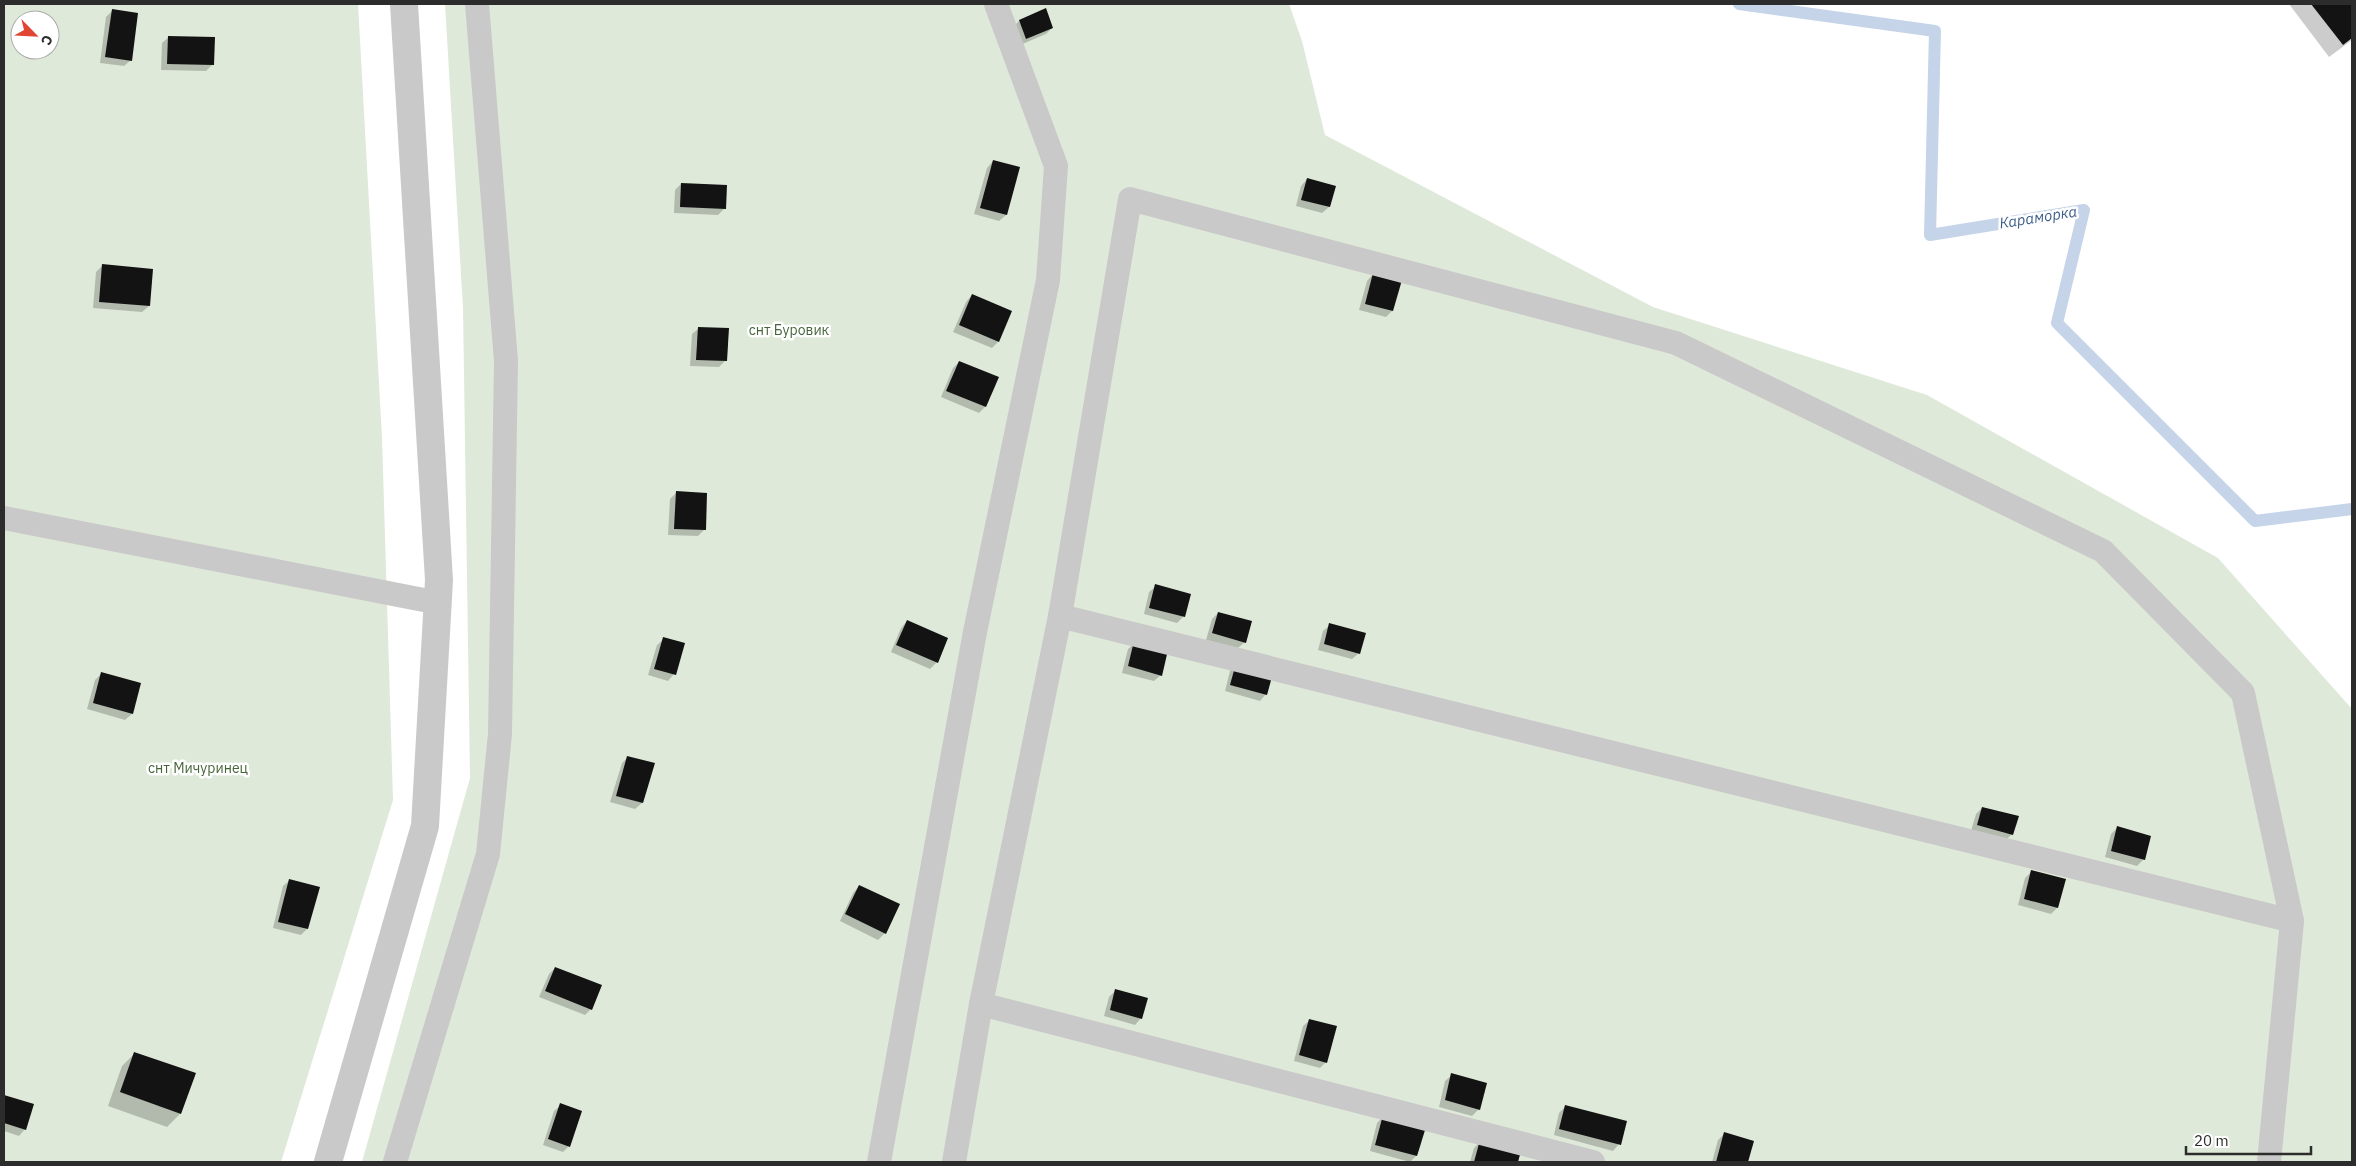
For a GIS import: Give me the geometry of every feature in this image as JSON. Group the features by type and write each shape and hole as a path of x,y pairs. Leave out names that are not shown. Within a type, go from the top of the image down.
{"street":[{"path":"328,1162 425,826 439,603 439,570 404,4"}],"lane":[{"path":"395,1162 488,854 500,734 506,361 477,4"},
{"path":"879,1162 975,632 1048,280 1056,166 996,4"},
{"path":"954,1162 981,1004 1060,616 1130,199 1676,343 2103,551 2243,693 2292,921 2269,1162"},
{"path":"4,518 439,603"},
{"path":"1060,616 2292,921"},
{"path":"981,1004 1593,1162"}],"green space":[{"name":"снт Мичуринец","path":"4,4 358,4 382,437 393,800 281,1162 4,1162"},
{"name":"снт Буровик","path":"445,4 1289,4 1302,41 1325,135 1653,307 1927,395 2218,558 2352,709 2352,1162 362,1162 470,778 463,308"}],"building":[{"path":"2311,4 2352,4 2352,38 2343,45"},
{"path":"1046,8 1053,28 1026,39 1019,20"},
{"path":"112,9 138,13 132,61 105,57"},
{"path":"168,36 215,37 214,65 167,64"},
{"path":"993,160 1020,167 1007,215 980,208"},
{"path":"1307,178 1336,186 1330,207 1301,200"},
{"path":"681,183 727,185 726,209 680,207"},
{"path":"102,264 153,269 150,306 99,302"},
{"path":"1373,273 1402,280 1393,311 1365,304"},
{"path":"972,294 1012,311 999,342 959,325"},
{"path":"698,327 729,328 727,361 696,360"},
{"path":"959,361 999,377 986,407 946,391"},
{"path":"676,491 707,493 706,530 674,529"},
{"path":"1155,584 1191,594 1185,617 1149,608"},
{"path":"1218,612 1252,621 1246,643 1212,633"},
{"path":"907,620 948,638 938,663 896,645"},
{"path":"1329,623 1366,633 1360,654 1324,644"},
{"path":"663,637 685,643 676,675 654,669"},
{"path":"1134,641 1168,650 1162,676 1128,666"},
{"path":"1236,663 1273,673 1267,695 1230,685"},
{"path":"101,672 141,683 133,714 93,703"},
{"path":"627,756 655,763 643,803 616,796"},
{"path":"1982,807 2019,816 2013,835 1977,825"},
{"path":"2117,826 2151,836 2145,860 2111,851"},
{"path":"2031,870 2066,879 2058,908 2024,899"},
{"path":"289,879 320,887 308,929 278,922"},
{"path":"859,885 900,904 886,934 845,914"},
{"path":"555,967 602,985 592,1010 545,991"},
{"path":"1115,989 1148,998 1142,1019 1110,1010"},
{"path":"1309,1019 1337,1026 1327,1063 1299,1055"},
{"path":"134,1052 196,1073 181,1114 120,1092"},
{"path":"1451,1073 1487,1083 1480,1110 1445,1100"},
{"path":"4,1095 34,1104 26,1130 4,1123"},
{"path":"560,1103 582,1111 570,1147 548,1139"},
{"path":"1565,1105 1627,1121 1621,1145 1559,1129"},
{"path":"1383,1115 1426,1127 1417,1156 1375,1145"},
{"path":"1724,1132 1754,1141 1748,1162 1716,1162"},
{"path":"1480,1140 1521,1151 1518,1162 1474,1162"}],"waterway":[{"name":"Караморка","path":"1739,4 1935,31 1930,235 2084,210 2057,323 2255,521 2352,509"}]}
